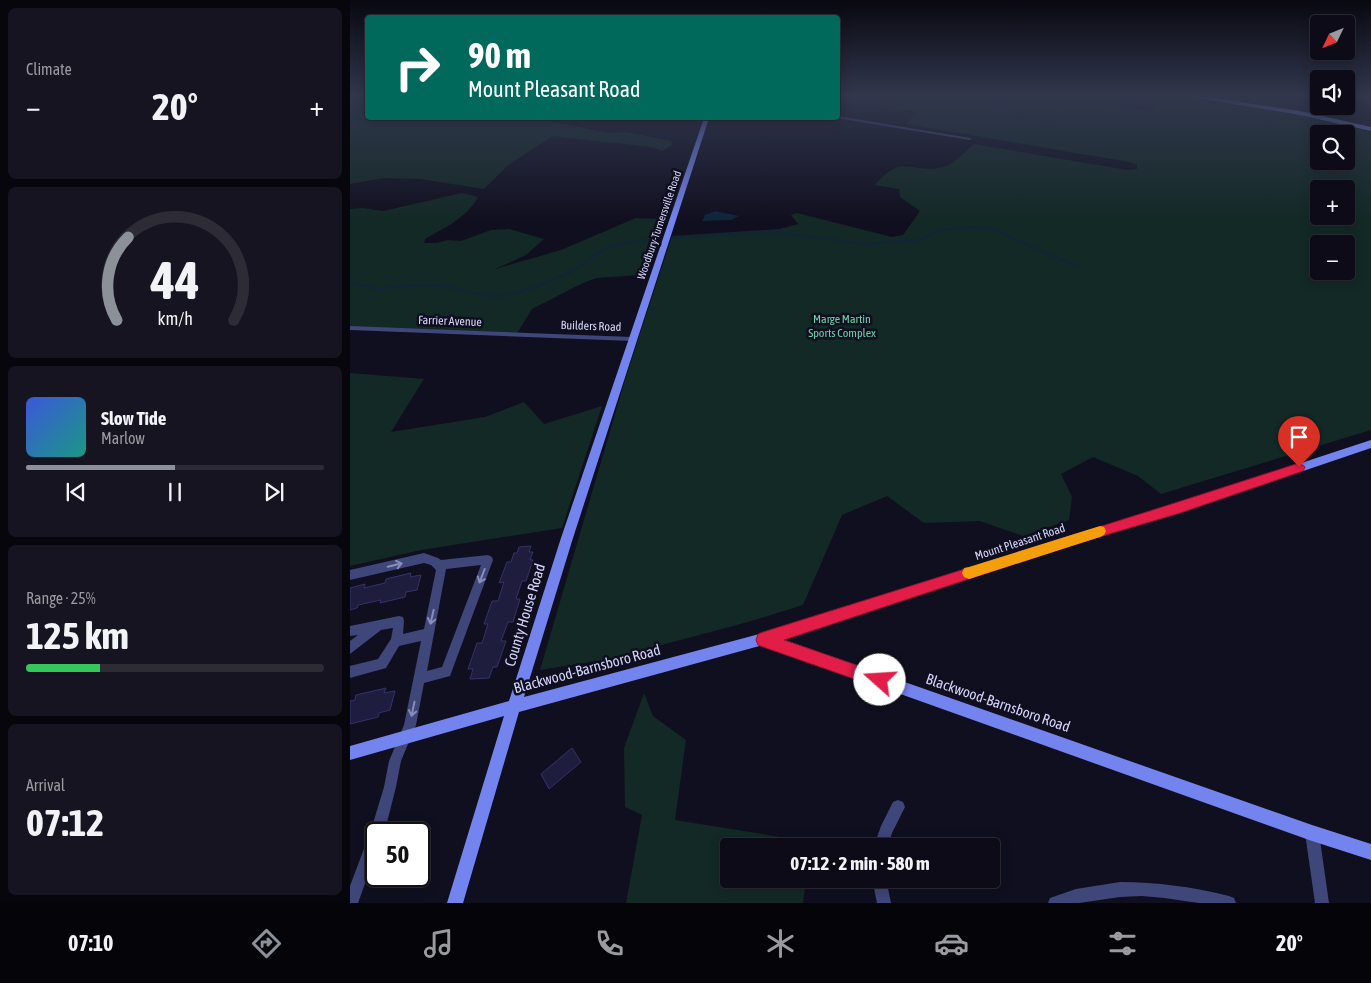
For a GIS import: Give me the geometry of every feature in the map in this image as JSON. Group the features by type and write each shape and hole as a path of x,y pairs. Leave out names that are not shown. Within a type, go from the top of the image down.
{"main road":[{"name":"Woodbury-Turnersville Road","path":"632,339 699,138"},
{"name":"County House Road","path":"455,903 515,706 632,339"},
{"name":"Mount Pleasant Road","path":"763,640 1063,543 1180,508 1371,444"},
{"name":"Blackwood-Barnsboro Road","path":"350,753 515,706 763,640 1371,852"}],"street":[{"path":"965,138 970,139"},
{"name":"Farrier Avenue","path":"350,328 550,335"},
{"name":"Builders Road","path":"550,335 632,339"},
{"path":"350,575 424,558 440,565 488,560 446,672 420,678"},
{"path":"380,822 390,787 395,761 410,725 441,570 440,565"},
{"path":"350,631 399,621 396,641 382,664 350,672"},
{"path":"350,648 378,626"},
{"path":"396,641 427,634"},
{"path":"884,838 898,807"},
{"path":"1312,833 1322,903"},
{"path":"351,903 365,864"},
{"path":"881,888 884,903"},
{"path":"1056,903 1091,893 1139,889 1187,894 1229,903"}],"green space":[{"path":"350,138 550,138 507,166 484,189 420,179 384,178 350,184"},
{"path":"572,138 657,138 671,141 672,145 662,151 652,147"},
{"name":"Marge Martin Sports Complex","path":"989,138 1310,138 1310,170 1355,170 1355,138 1371,138 1371,430 1161,494 1138,476 1093,457 1061,474 1072,497 1069,520 1023,536 980,521 924,523 887,496 842,515 803,605 748,622 609,659 540,670 625,380 672,236 780,229 798,224 791,215 797,213 892,237 903,235 920,211 900,197 899,189 875,185 894,169 909,166 935,169 946,166 974,144 1127,170 1137,169 1137,165 1129,162"},
{"path":"462,193 478,197 461,217 425,239 424,243 437,243 448,240 461,241 491,230 509,229 544,239 526,255 495,269 561,250 636,218 661,219 641,275 596,278 581,284 532,309 516,335 350,328 350,209 363,208 383,211"},
{"path":"350,373 424,379 391,432 485,417 524,402 544,424 602,406 562,528 421,550 350,566"},
{"path":"644,693 653,716 686,740 675,820 787,838 720,838 720,888 805,888 803,903 626,903 642,815 625,807 624,748"}],"water":[{"path":"715,211 739,216 731,220 702,221 705,215"}],"building":[{"path":"531,546 529,552 533,552 530,560 533,560 526,581 522,581 516,599 520,599 513,622 508,622 501,641 506,641 497,667 493,667 489,678 470,679 473,669 468,669 477,643 482,643 488,624 484,624 492,601 498,601 504,582 499,583 507,562 511,562 514,553 517,553 519,547"},
{"path":"411,573 410,577 421,575 417,590 406,592 405,597 380,603 381,600 358,605 357,608 350,610 350,588 365,584 364,588 385,583 386,579"},
{"path":"386,688 384,693 395,691 390,710 379,713 378,717 350,724 350,701 355,700 356,695"},
{"path":"572,748 581,762 549,789 541,774"}],"waterway":[{"path":"672,238 772,232 866,244 919,240 941,230 969,227 992,229 1078,267"},
{"path":"350,283 376,288 435,285 489,296 504,296 558,278 578,268 599,252 608,248 660,238"}],"slow traffic":[{"path":"969,573 1100,531"}],"route":[{"path":"880,680 763,640 1138,519 1180,508 1299,467"}]}
